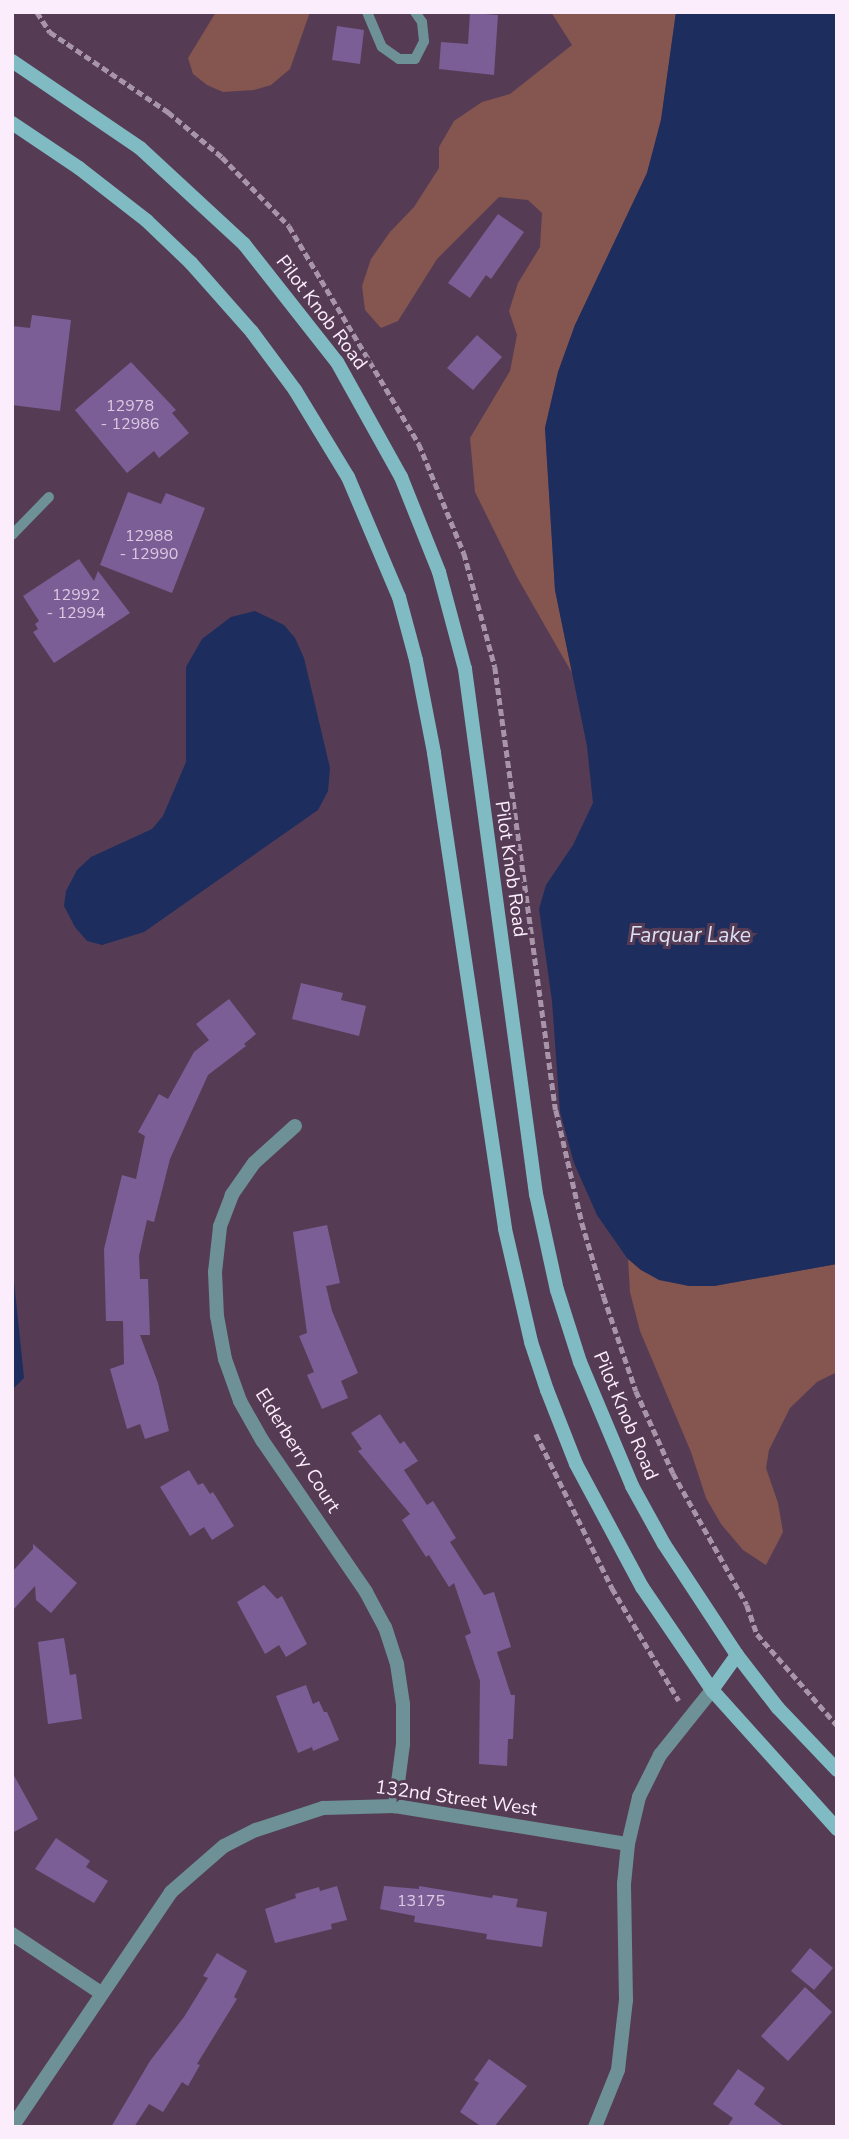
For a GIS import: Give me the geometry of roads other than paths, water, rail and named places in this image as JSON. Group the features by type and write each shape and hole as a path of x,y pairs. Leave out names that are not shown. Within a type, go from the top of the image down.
{"main road":[{"name":"Pilot Knob Road","path":"12,61 140,148 229,228 277,283 337,362 401,477 439,572 464,669 526,1135 557,1290 580,1362 632,1486 664,1544 737,1655 778,1708 837,1770"},
{"path":"12,123 79,167 147,221 191,263 252,332 295,390 348,477 399,597 416,660 434,753 505,1229 531,1342 576,1464 607,1527 642,1587 712,1690 837,1829"},
{"path":"712,1690 737,1655"}],"street":[{"name":"Elderberry Court","path":"295,1126 254,1163 232,1195 220,1227 215,1272 217,1316 225,1359 240,1401 262,1440 366,1592 385,1627 397,1664 403,1704 403,1744 395,1806"},
{"path":"595,2127 618,2070 626,2000 624,1884 628,1844 639,1797 660,1755 712,1690"},
{"name":"132nd Street West","path":"12,2127 171,1892 225,1846 256,1829 323,1808 395,1806 628,1844"},
{"path":"12,1934 101,1993"}],"lane":[{"path":"367,12 382,47 399,59 415,59 424,41 422,22 415,12"},
{"path":"12,535 49,498"}],"water":[{"name":"Farquar Lake","path":"676,12 837,12 837,1264 714,1286 689,1286 659,1280 641,1270 627,1258 597,1215 574,1163 560,1112 552,1001 539,909 546,885 573,845 593,803 587,746 555,590 545,428 558,372 575,325 647,173 661,120"},
{"path":"255,611 284,625 295,638 304,658 330,768 328,791 318,810 144,932 102,945 87,941 75,927 64,906 66,891 77,870 91,857 152,829 163,816 186,762 186,667 202,639 231,617"},
{"path":"14,1281 24,1378 12,1390 12,1282"}]}
